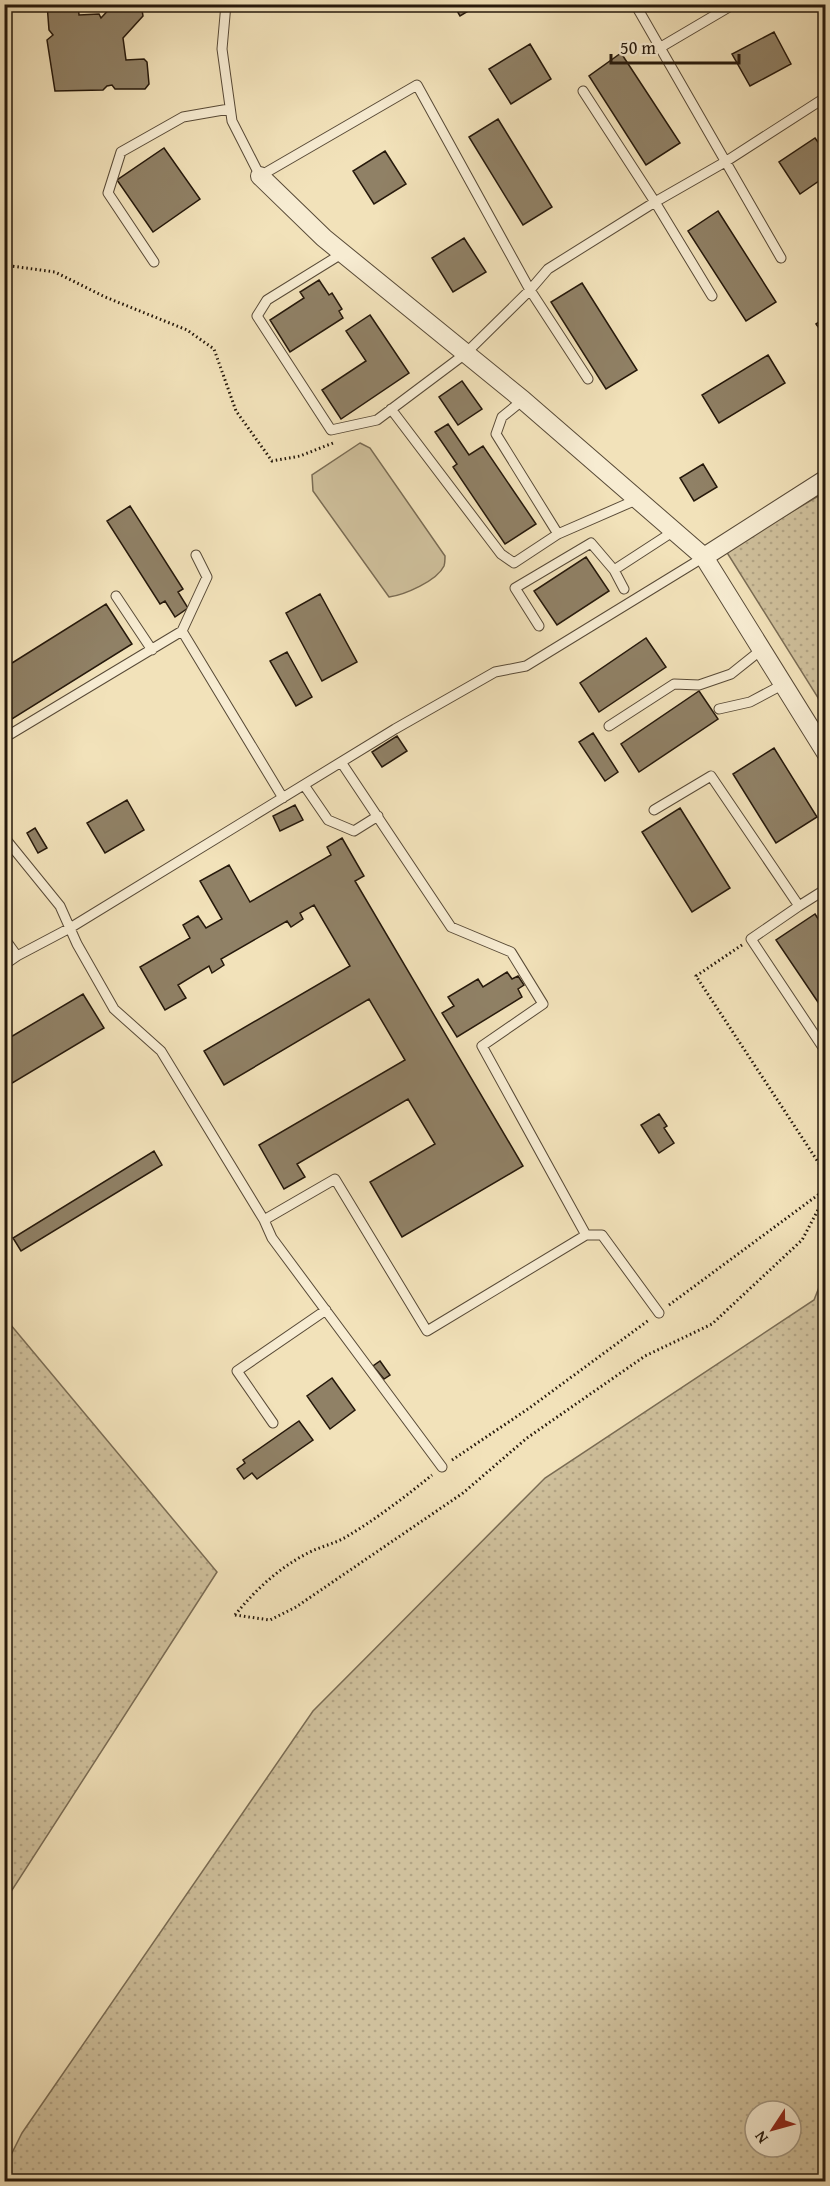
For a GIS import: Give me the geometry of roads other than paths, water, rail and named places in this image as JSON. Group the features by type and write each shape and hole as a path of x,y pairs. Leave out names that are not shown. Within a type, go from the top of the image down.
{"street":[{"path":"260,176 324,238 523,400 704,557 825,753"},
{"path":"704,557 825,479"}],"lane":[{"path":"226,4 222,49 229,109 232,121 260,176 417,85 530,290 588,379"},
{"path":"635,4 781,258"},
{"path":"661,47 734,4"},
{"path":"583,91 655,202 712,296"},
{"path":"343,253 267,300 257,316 330,430 377,420 465,354 548,269 655,202 725,162 825,97"},
{"path":"154,262 108,193 121,152 183,117 229,109"},
{"path":"523,400 502,417 496,434 558,534"},
{"path":"391,409 501,554 514,563 558,534 636,500"},
{"path":"614,570 674,531"},
{"path":"539,626 515,588 591,543 614,570 624,590"},
{"path":"4,738 183,631 207,577 196,555"},
{"path":"4,965 70,928 395,729 495,672 526,666 704,557"},
{"path":"116,596 152,650"},
{"path":"183,631 283,798"},
{"path":"609,726 674,684 699,685 731,674 761,650"},
{"path":"719,709 750,702 782,685"},
{"path":"341,762 451,927 511,952 543,1004 482,1046 586,1235"},
{"path":"654,810 711,776 799,906"},
{"path":"304,785 328,820 354,831 378,816"},
{"path":"4,837 60,906 77,944 114,1009 161,1051 264,1220 272,1238 442,1467"},
{"path":"824,893 799,906 751,939 825,1052"},
{"path":"4,938 17,956"},
{"path":"264,1220 335,1179 427,1331 586,1235 602,1235 659,1313"},
{"path":"273,1424 237,1371 326,1310"}]}
